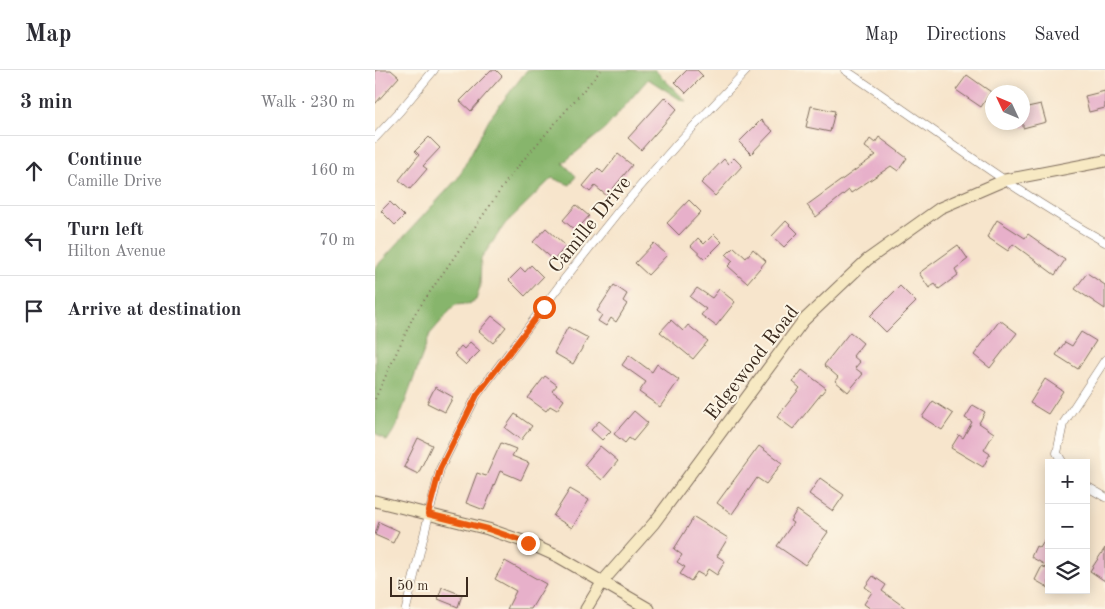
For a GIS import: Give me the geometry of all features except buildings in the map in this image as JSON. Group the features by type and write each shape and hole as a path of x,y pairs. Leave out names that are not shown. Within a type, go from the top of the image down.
{"street":[{"path":"375,138 434,70"},
{"name":"Camille Drive","path":"405,609 440,469 477,395 617,213 747,70"},
{"path":"845,70 1005,180 1105,242"},
{"name":"Edgewood Road","path":"586,609 603,582 653,523 803,321 867,260 940,208 1005,180 1105,161"},
{"path":"1061,459 1057,453 1063,424 1105,360"},
{"path":"1090,488 1105,497"},
{"path":"375,500 488,529 528,543 559,557 649,609"}],"path":[{"path":"375,399 414,315 513,172 601,70"}],"green space":[{"path":"527,70 655,70 686,101 681,100 648,79 605,129 563,163 576,176 570,185 552,178 505,224 481,259 480,287 476,300 468,304 455,305 430,334 396,427 387,441 375,433 375,268 458,178 489,119"}],"route":[{"path":"528,543 488,529 428,514 440,469 477,395 544,307"}]}
